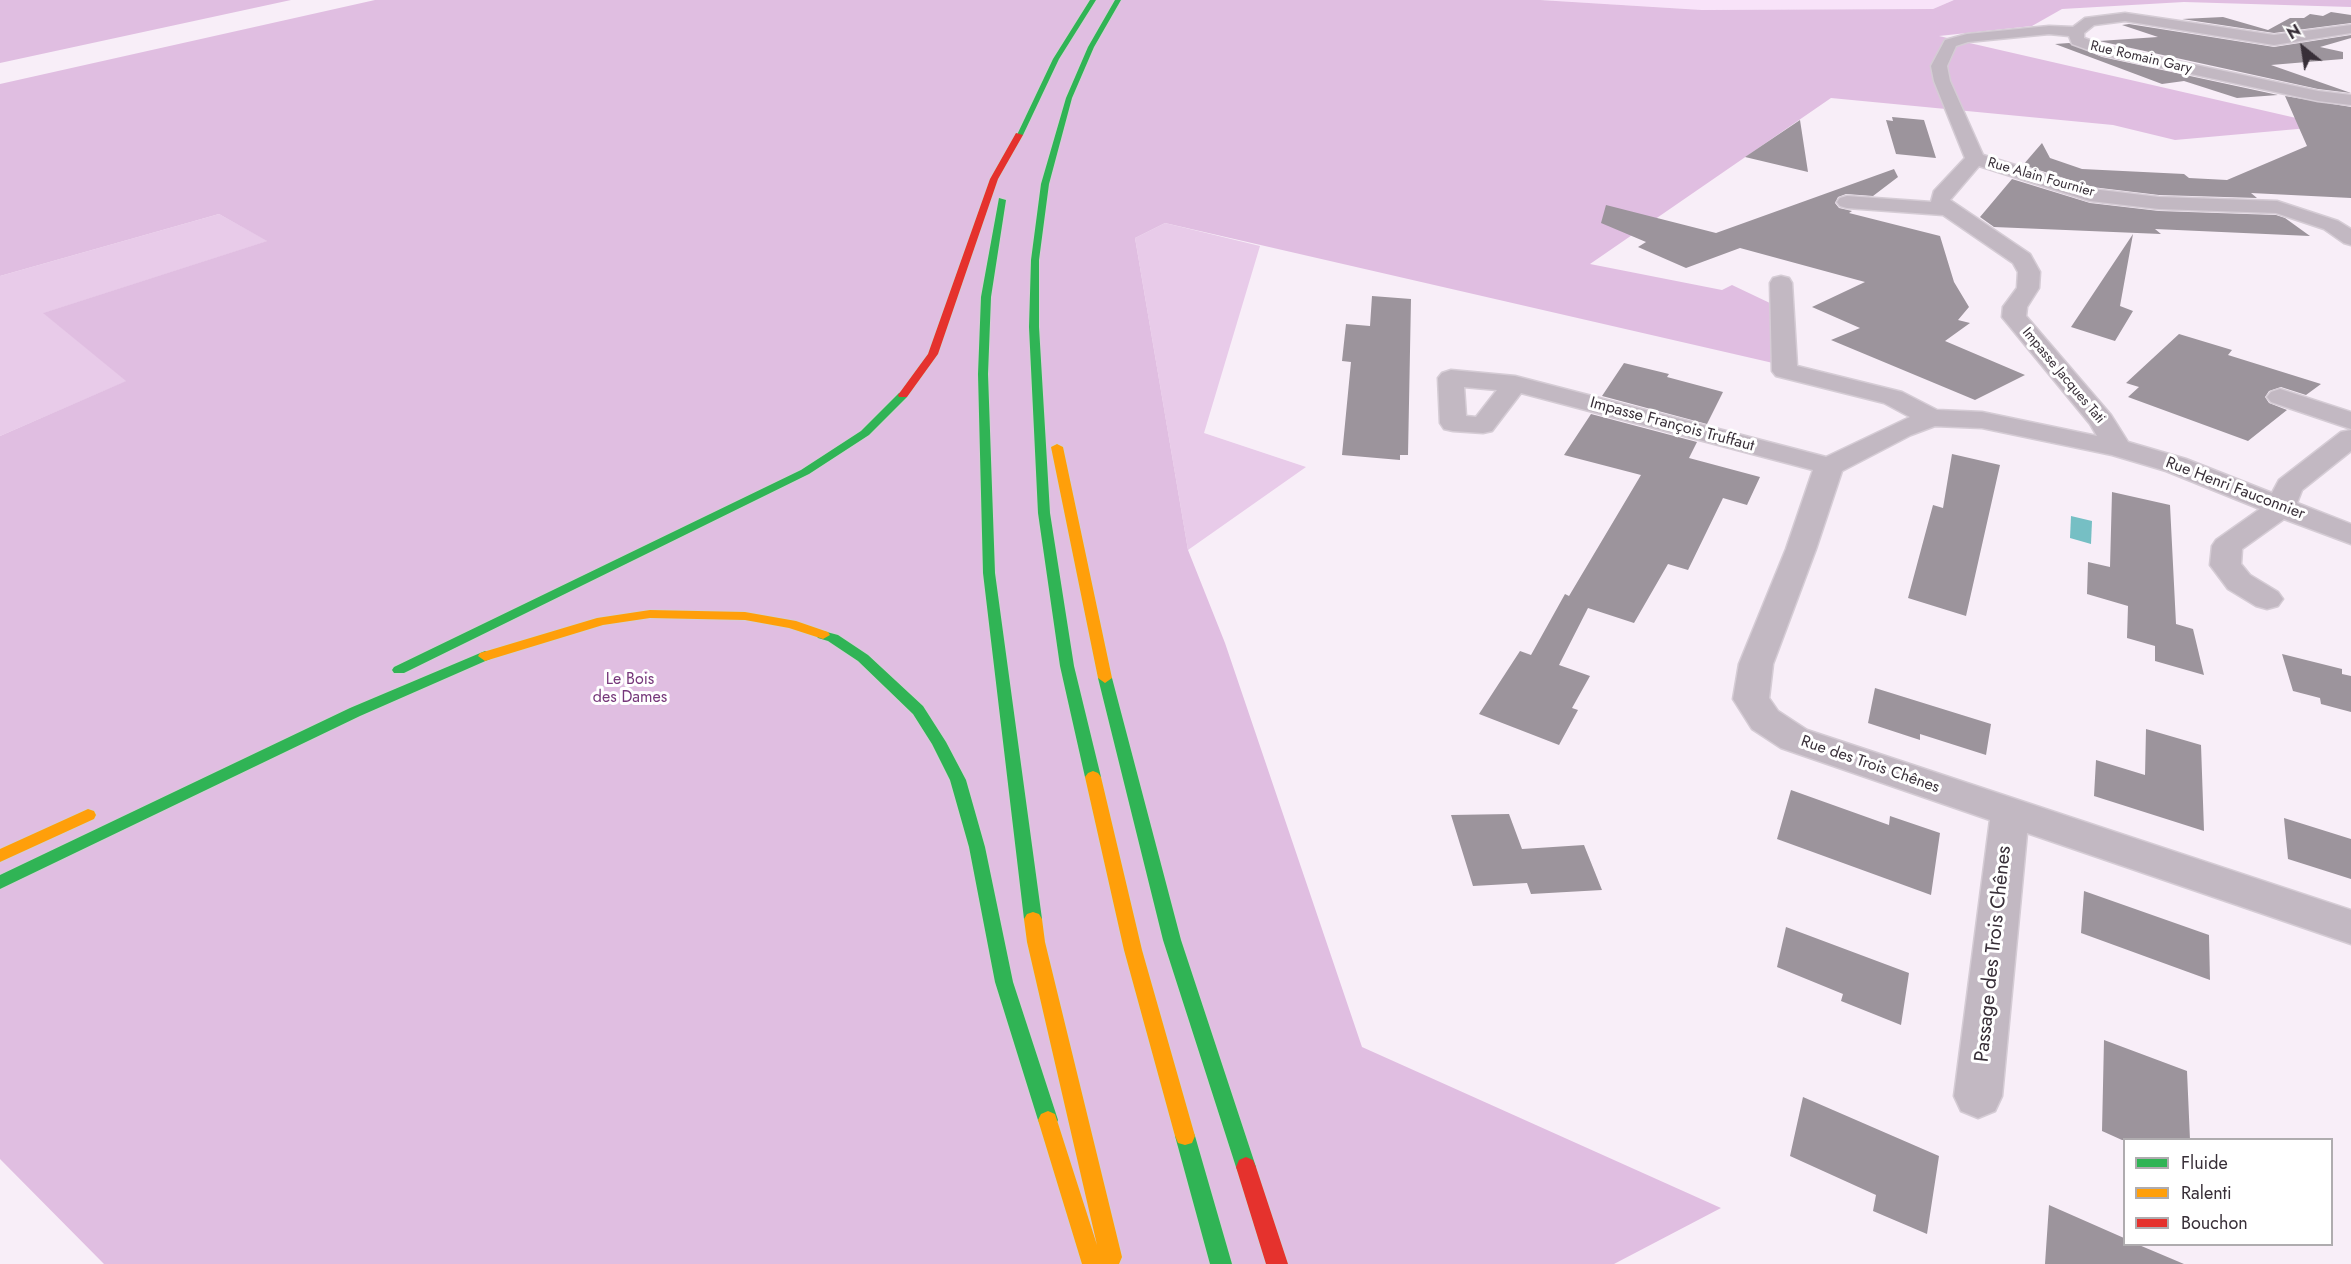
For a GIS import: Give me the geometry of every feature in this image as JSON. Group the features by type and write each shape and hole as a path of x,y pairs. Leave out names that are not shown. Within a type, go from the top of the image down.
{"highway":[{"path":"388,675 805,472 865,433 911,387 933,354 994,180 1026,124 1056,59 1093,0"},
{"path":"1118,0 1090,47 1069,98 1045,184 1035,260 1034,327 1044,513 1067,666 1133,950 1221,1264"},
{"path":"1026,124 1000,207 986,297 983,374 989,573 1036,942 1113,1264"},
{"path":"1034,327 1099,655 1172,940 1277,1264"},
{"path":"0,882 355,712 495,652 548,635 650,614 694,613 745,616 791,624 832,639 863,658 918,710 939,741 958,780 977,847 1004,982 1093,1264"},
{"path":"0,856 106,806"},
{"path":"0,893 28,868"}],"street":[{"name":"Rue Romain Gary","path":"2351,29 2274,40 2125,17 2091,21 2076,32 2077,41 2102,50 2318,96 2351,100"},
{"name":"Rue Alain Fournier","path":"2076,32 2049,30 1967,38 1950,43 1939,66 1942,81 1975,159 2091,195 2159,203 2277,207 2331,225 2351,239"},
{"path":"1947,209 1940,201 1941,195 1975,159"},
{"path":"1847,202 1947,209"},
{"name":"Impasse Jacques Tati","path":"1947,209 2010,248 2022,259 2029,272 2028,288 2015,307 2014,317 2102,421 2117,448"},
{"path":"1782,282 1785,371 1893,397 1932,418"},
{"name":"Impasse François Truffaut","path":"1515,384 1829,466"},
{"path":"2280,397 2351,421"},
{"path":"1829,466 1902,429 1932,418 1982,420 2117,448"},
{"path":"2267,599 2240,582 2225,565 2227,546 2281,507 2289,486 2351,438"},
{"name":"Rue Henri Fauconnier","path":"2117,448 2176,465 2351,535"},
{"name":"Rue des Trois Chênes","path":"1829,466 1801,549 1756,664 1751,699 1765,720 1794,739 2351,927"},
{"name":"Passage des Trois Chênes","path":"1978,1096 2010,812"}],"shaded area":[{"path":"1540,0 1954,0 1933,9 1702,10"},
{"path":"219,214 268,241 44,313 127,381 0,436 0,276"},
{"path":"1165,223 1260,246 1204,433 1306,467 1188,550 1135,238"}],"green space":[{"path":"0,0 291,0 0,63"},
{"name":"Le Bois des Dames","path":"375,0 1540,0 1702,10 1933,9 1954,0 2351,0 2351,7 2184,2 2062,9 2032,26 1939,36 2331,126 2175,140 2113,125 1831,98 1590,264 1722,290 1732,285 1772,304 1773,363 1165,223 1135,238 1188,550 1225,643 1362,1047 1721,1208 1614,1264 104,1264 0,1159 0,436 126,381 43,313 267,241 219,214 0,276 0,84"}],"water":[{"path":"2071,516 2092,521 2091,544 2070,538"}],"building":[{"path":"2331,12 2351,15 2351,23 2274,33 2182,19 2223,17 2268,30 2290,18 2304,18 2310,14 2323,16"},
{"path":"2129,24 2274,47 2351,35 2351,38 2320,47 2343,52 2343,59 2271,65 2351,93 2318,89 2099,41 2158,37 2122,25"},
{"path":"2069,43 2102,57 2278,95 2237,98 2184,81 2162,84 2055,44"},
{"path":"2285,96 2351,107 2351,198 2251,193 2257,198 2159,195 2092,187 2023,165 2042,143 2050,158 2082,169 2184,174 2189,178 2227,180 2307,146"},
{"path":"1892,117 1924,120 1936,158 1896,154 1886,120 1893,121"},
{"path":"1800,120 1808,172 1745,157"},
{"path":"1894,169 1898,177 1873,196 1846,194 1838,197 1835,203 1839,208 1852,211 1849,213 1940,236 1954,282 1969,307 1958,320 1970,323 1945,341 2025,375 1975,400 1831,340 1860,328 1812,307 1865,282 1740,248 1686,268 1638,247 1646,242 1601,223 1606,205 1716,233"},
{"path":"2012,179 2090,203 2159,211 2276,215 2285,218 2310,236 2155,229 2161,234 1994,227 1980,217"},
{"path":"2133,234 2120,306 2133,311 2115,341 2071,327"},
{"path":"1372,296 1411,299 1408,455 1400,455 1400,460 1342,455 1351,362 1342,361 1346,324 1370,326"},
{"path":"2179,334 2232,350 2228,355 2321,384 2306,395 2281,387 2269,391 2265,397 2269,403 2287,410 2248,441 2128,397 2139,387 2126,383"},
{"path":"1624,363 1669,374 1667,377 1723,392 1707,424 1602,396"},
{"path":"1591,414 1697,442 1689,458 1760,477 1747,505 1723,498 1688,570 1668,564 1634,623 1588,608 1559,665 1590,676 1572,708 1578,710 1559,745 1479,714 1520,651 1531,655 1565,594 1569,596 1641,475 1564,455"},
{"path":"1952,454 2000,465 1966,616 1908,598 1933,505 1943,508"},
{"path":"2112,492 2170,505 2176,624 2193,629 2204,675 2155,661 2155,646 2127,638 2128,606 2087,594 2088,562 2110,567"},
{"path":"2282,654 2342,669 2342,674 2351,676 2351,712 2321,704 2320,698 2293,691"},
{"path":"1875,688 1991,724 1986,755 1920,734 1920,740 1868,723"},
{"path":"2146,729 2201,745 2204,831 2094,796 2096,760 2145,775"},
{"path":"1791,790 1889,825 1890,816 1940,833 1931,895 1777,839"},
{"path":"1509,814 1522,849 1584,845 1602,890 1531,894 1527,883 1473,886 1451,815"},
{"path":"2284,818 2351,839 2351,879 2288,859"},
{"path":"2084,891 2209,935 2210,980 2081,933"},
{"path":"1786,927 1909,973 1901,1025 1841,1001 1843,994 1777,967"},
{"path":"2104,1040 2187,1071 2190,1138 2123,1138 2122,1140 2102,1131"},
{"path":"1803,1097 1939,1156 1927,1234 1873,1211 1876,1195 1790,1156"},
{"path":"2049,1205 2123,1238 2123,1246 2141,1246 2184,1264 2045,1264"}],"traffic: fast":[{"path":"1019,135 1056,59 1093,0"},
{"path":"1093,777 1067,666 1044,513 1034,327 1035,260 1045,184 1069,98 1091,47 1118,0"},
{"path":"1002,200 986,297 983,374 989,573 1033,919"},
{"path":"399,670 805,472 865,433 903,395"},
{"path":"823,635 833,638 863,658 918,710 939,742 958,780 977,847 1004,982 1048,1120"},
{"path":"0,882 355,712 485,656"},
{"path":"1105,678 1172,940 1246,1167"},
{"path":"1185,1136 1221,1264"}],"traffic: slow":[{"path":"1057,447 1105,678"},
{"path":"485,656 602,621 650,614 745,616 791,624 823,635"},
{"path":"1093,777 1133,950 1185,1136"},
{"path":"0,856 88,815"},
{"path":"1033,919 1036,942 1111,1257"},
{"path":"1048,1120 1093,1264"}],"traffic: jam":[{"path":"903,395 933,354 994,179 1019,135"},
{"path":"1246,1167 1277,1264"}]}
